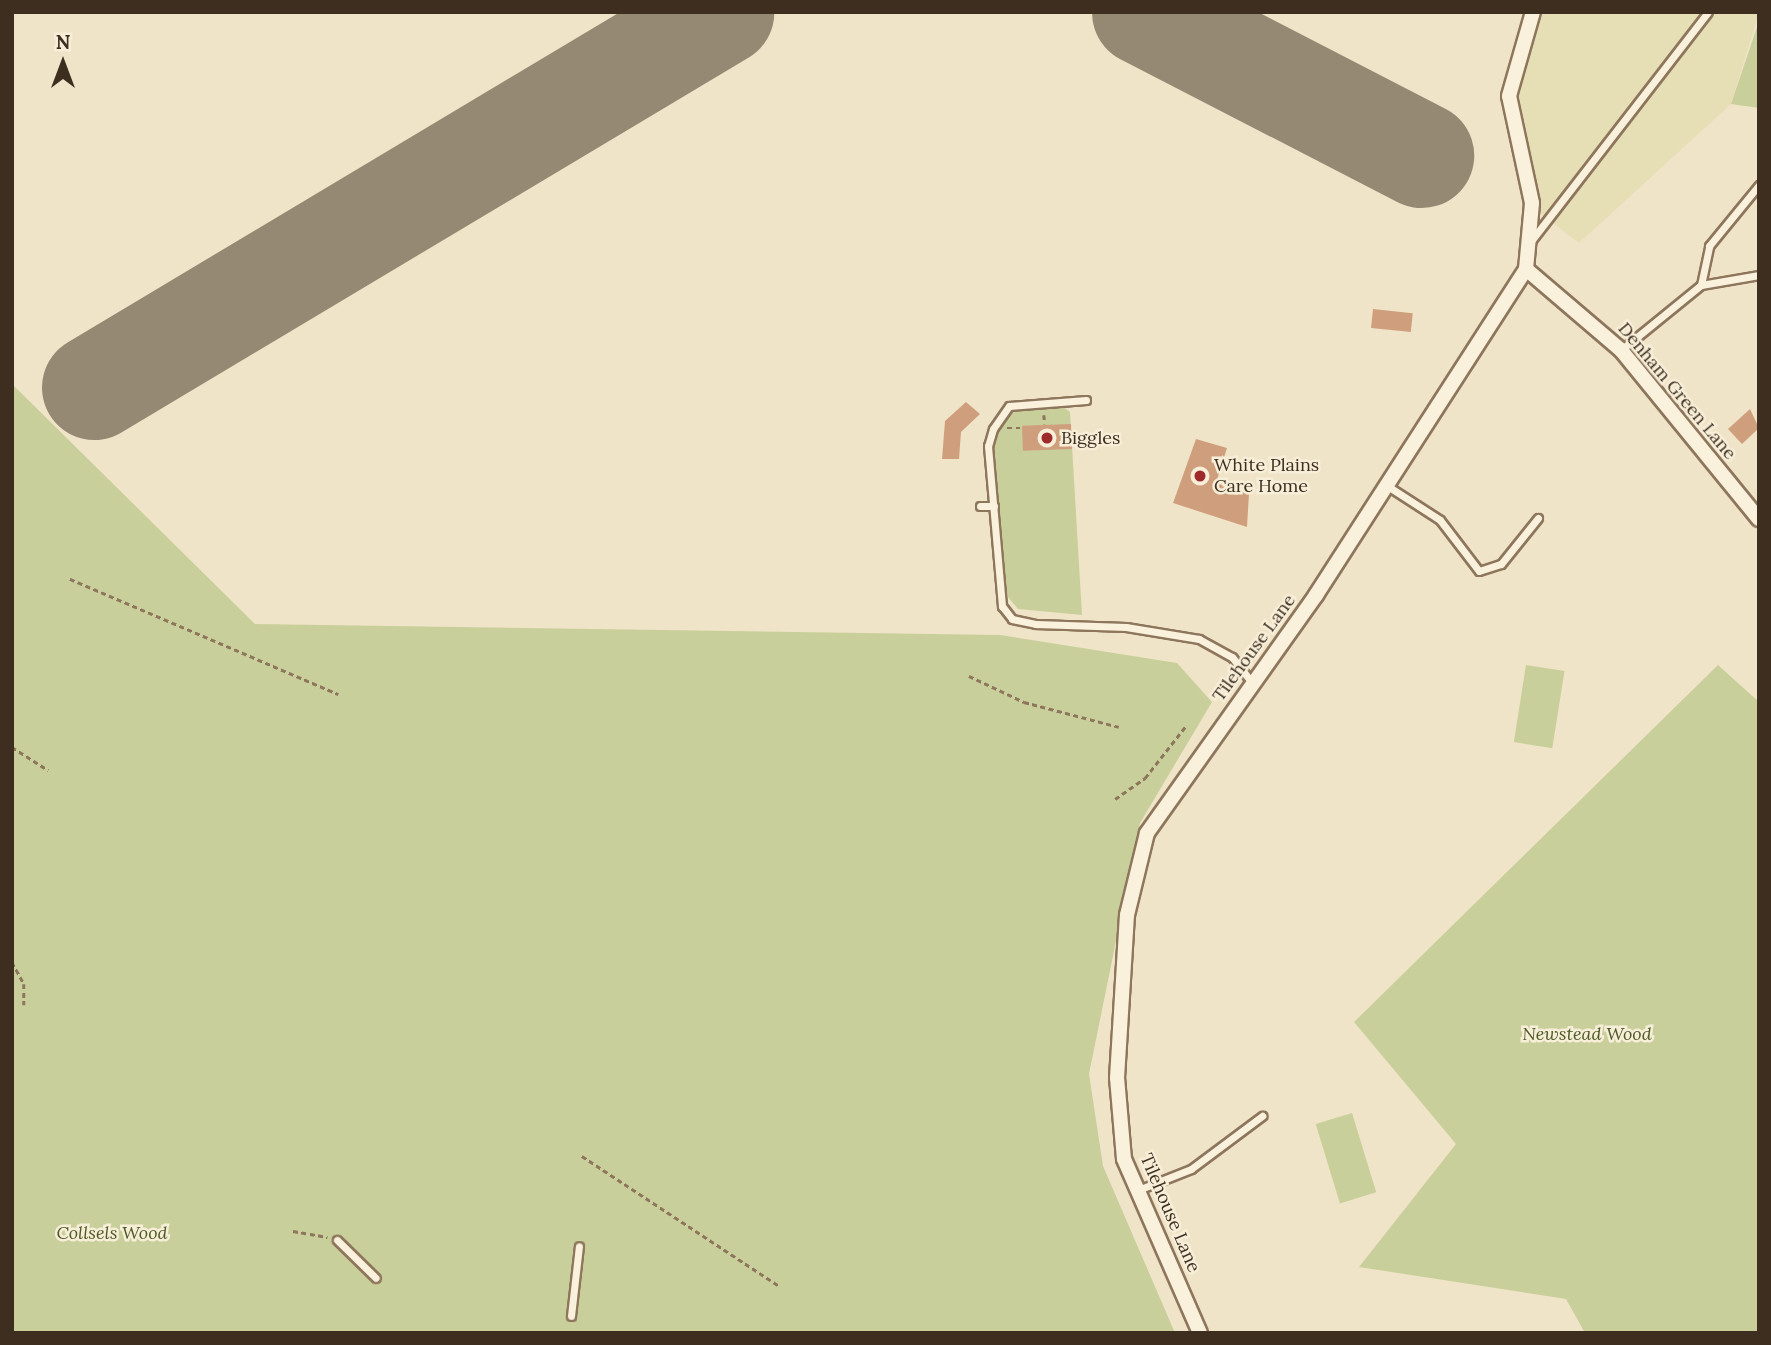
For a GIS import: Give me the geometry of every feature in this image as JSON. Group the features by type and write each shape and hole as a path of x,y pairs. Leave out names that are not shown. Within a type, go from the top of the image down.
{"street":[{"name":"Tilehouse Lane","path":"1200,1333 1124,1159 1117,1078 1127,915 1147,833 1386,485 1526,269 1530,242 1528,174 1510,96 1510,76 1533,12"},
{"name":"Denham Green Lane","path":"1526,269 1621,350 1759,519"}],"lane":[{"path":"1530,242 1708,12"},
{"path":"1701,285 1709,246 1759,185"},
{"path":"1621,350 1701,285 1759,275"},
{"path":"1086,400 1009,406 988,446 1002,606 1012,618 1199,639 1232,657 1252,683"},
{"path":"1386,485 1440,520 1479,571 1501,564 1538,518"},
{"path":"979,506 994,506"},
{"path":"1138,1190 1191,1169 1262,1116"},
{"path":"337,1240 376,1278"},
{"path":"571,1316 579,1247"}],"path":[{"path":"70,579 338,694"},
{"path":"970,676 1024,702 1119,727"},
{"path":"1115,799 1145,778 1185,727"},
{"path":"12,747 48,770"},
{"path":"12,962 24,984 24,1005"},
{"path":"582,1156 779,1286"},
{"path":"293,1231 337,1240"}],"shaded area":[{"path":"1535,12 1759,12 1731,104 1579,243 1537,211 1515,81"}],"green space":[{"path":"1759,21 1759,108 1731,104"},
{"name":"Collsels Wood","path":"12,384 255,624 1000,635 1177,663 1212,702 1140,823 1089,1074 1103,1166 1175,1333 12,1333"},
{"path":"1058,403 1070,412 1082,615 1018,609 1003,591 993,443 1009,413"},
{"path":"1526,665 1565,671 1552,748 1514,742"},
{"name":"Newstead Wood","path":"1718,665 1759,702 1759,1333 1585,1333 1566,1299 1359,1267 1456,1144 1354,1022"},
{"path":"1352,1113 1376,1192 1340,1203 1316,1124"}],"building":[{"path":"1373,309 1413,313 1411,332 1371,328"},
{"path":"966,402 980,414 961,432 959,459 942,459 945,421"},
{"path":"1750,409 1759,428 1742,444 1728,429"},
{"name":"Biggles","path":"1071,424 1072,449 1023,451 1022,426"},
{"name":"White Plains Care Home","path":"1196,439 1227,448 1216,483 1249,494 1247,527 1173,503"}],"runway":[{"path":"94,387 721,12"},
{"path":"1144,12 1421,155"}],"place":[{"name":"Biggles","path":"1047,438"},
{"name":"White Plains Care Home","path":"1200,476"}]}
